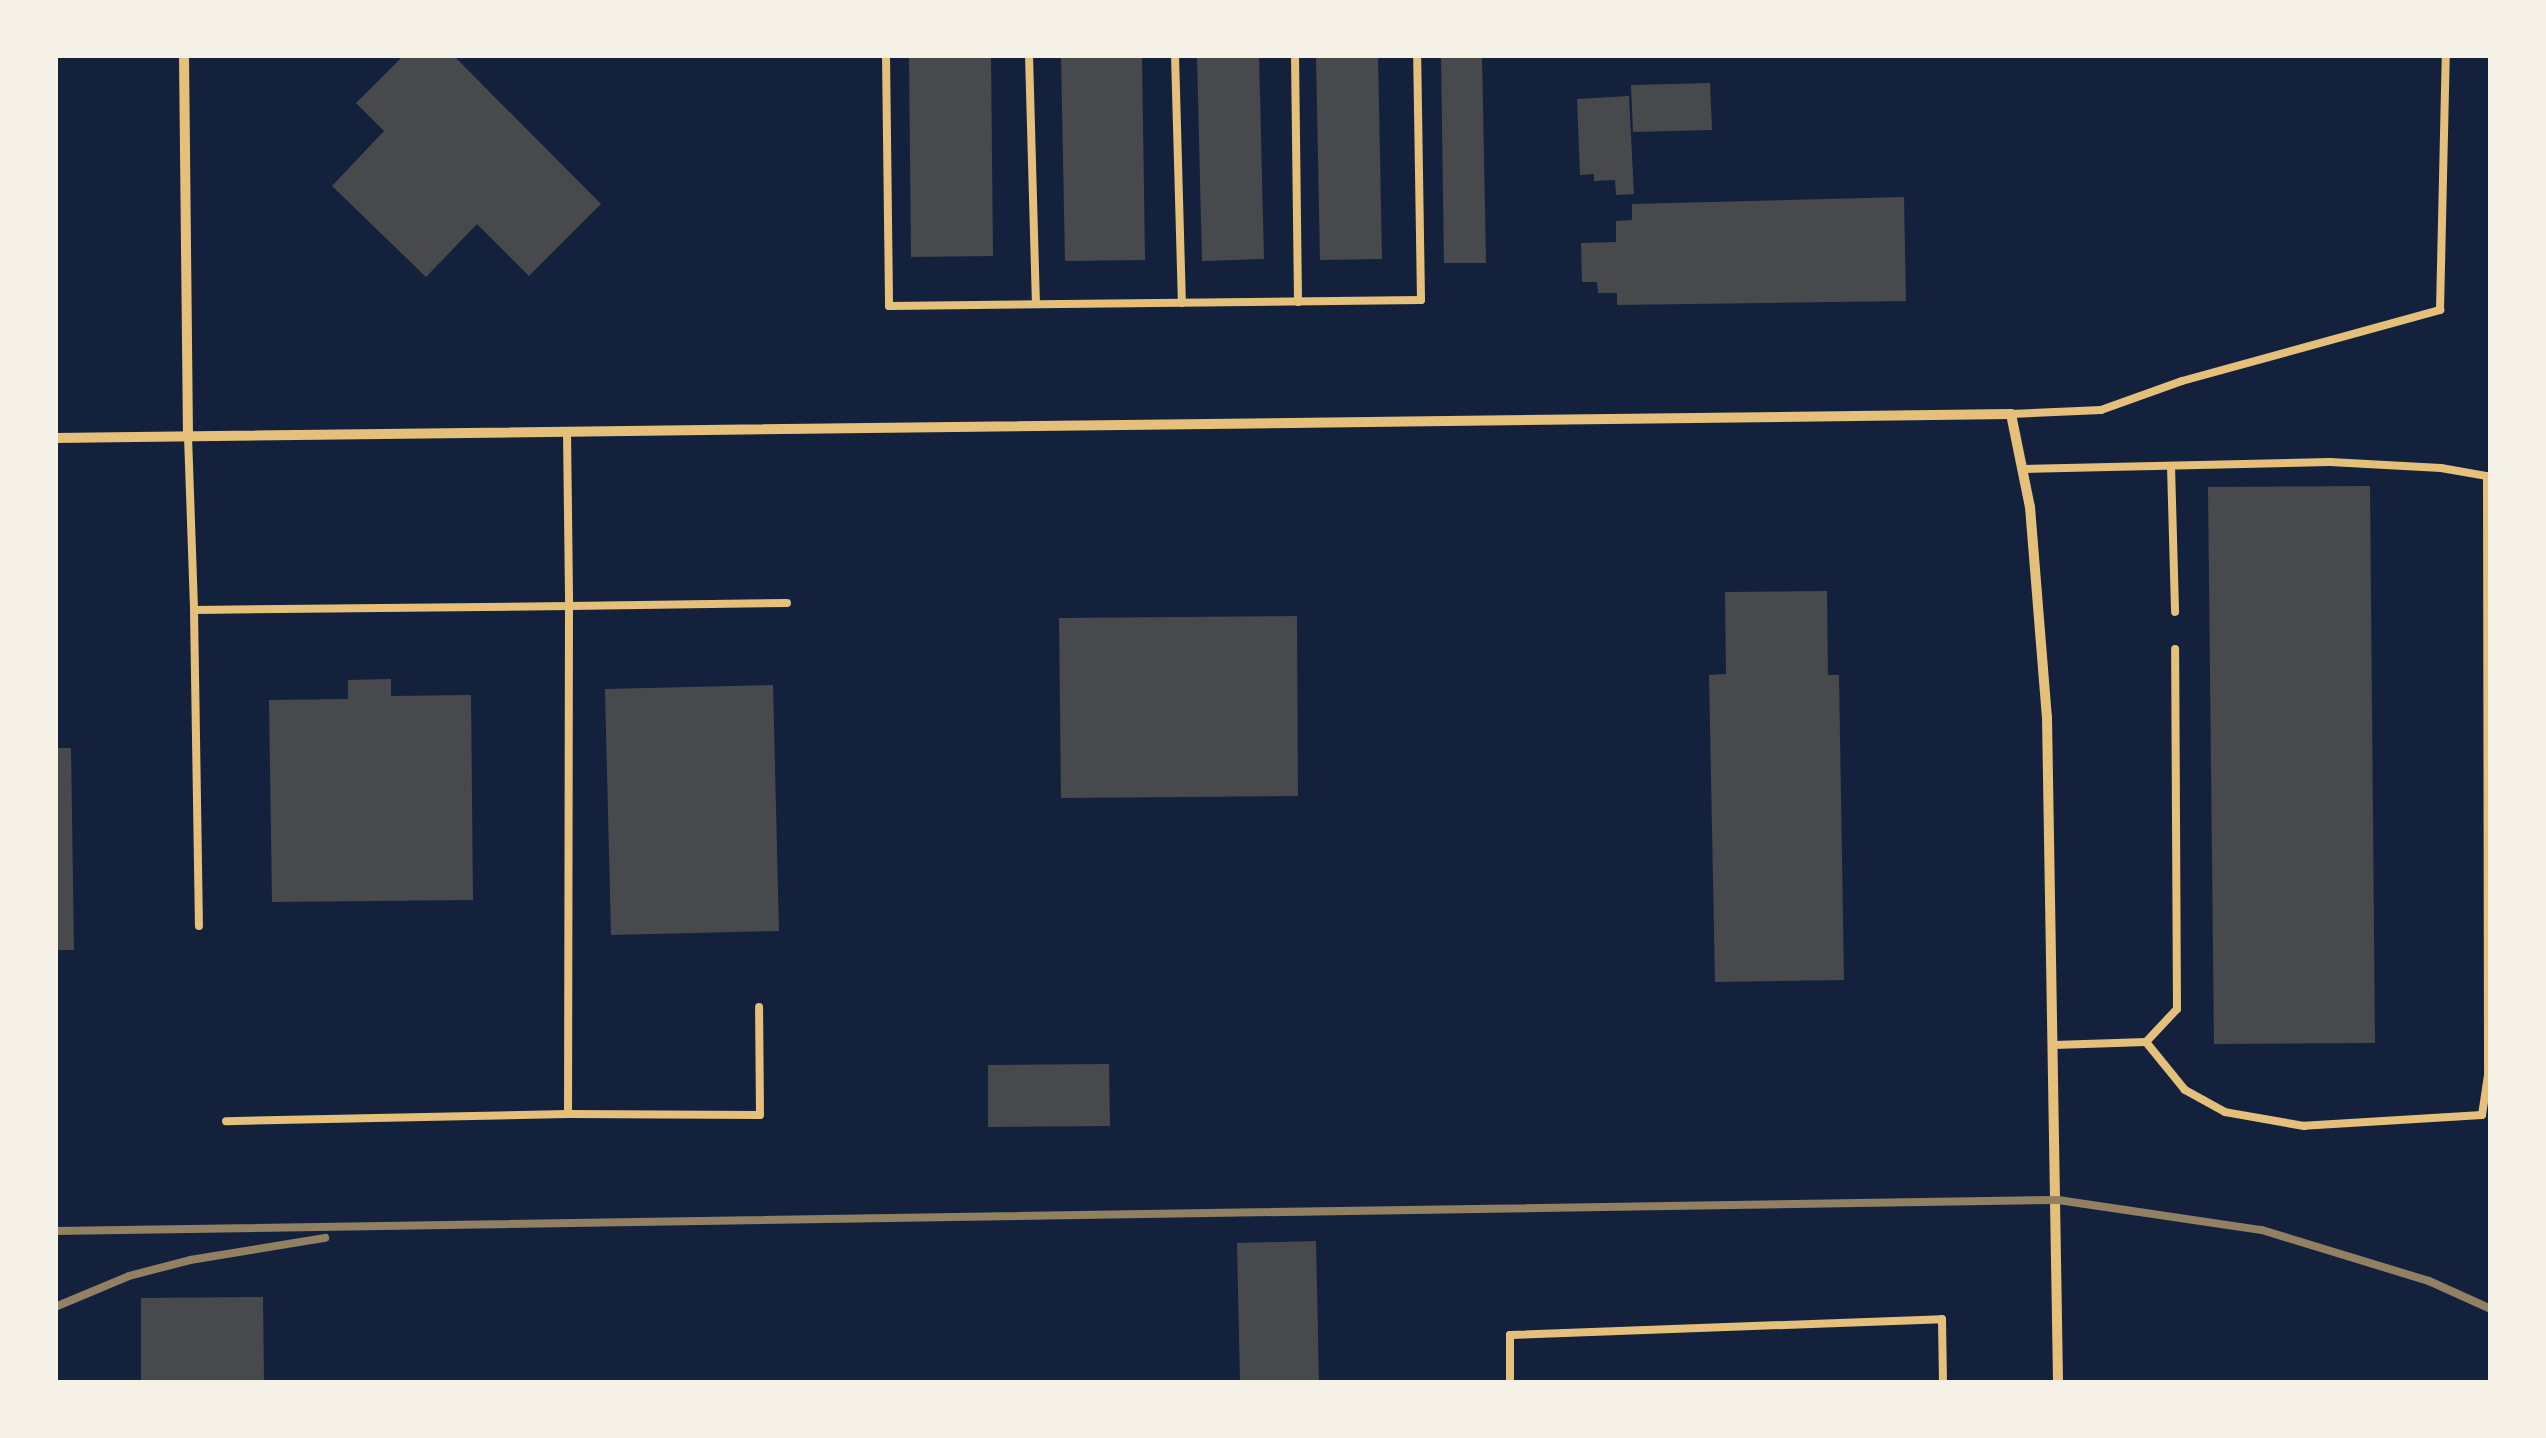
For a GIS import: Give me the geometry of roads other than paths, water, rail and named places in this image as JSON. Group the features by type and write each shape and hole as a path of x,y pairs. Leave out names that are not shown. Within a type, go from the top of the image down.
{"street":[{"path":"184,55 188,436"},
{"path":"55,438 2011,414 2030,507 2047,717 2058,1383"}],"lane":[{"path":"886,55 889,306 1421,300 1417,55"},
{"path":"1029,55 1036,304"},
{"path":"1176,55 1182,303"},
{"path":"1295,55 1298,302"},
{"path":"2011,414 2102,410 2182,381 2440,310 2446,55"},
{"path":"567,431 568,1114"},
{"path":"188,436 199,926"},
{"path":"2022,469 2330,462 2441,468 2487,476 2488,1075 2482,1116 2304,1126 2225,1112 2185,1090 2146,1042"},
{"path":"2171,466 2175,612"},
{"path":"194,610 787,603"},
{"path":"2054,1045 2146,1042 2177,1009 2176,649"},
{"path":"226,1121 568,1114 760,1115 759,1007"},
{"path":"1510,1383 1510,1335 1942,1319 1943,1383"}],"railway":[{"path":"55,1231 2058,1200 2262,1230 2429,1281 2491,1309"},
{"path":"55,1307 129,1276 190,1260 325,1238"}]}
